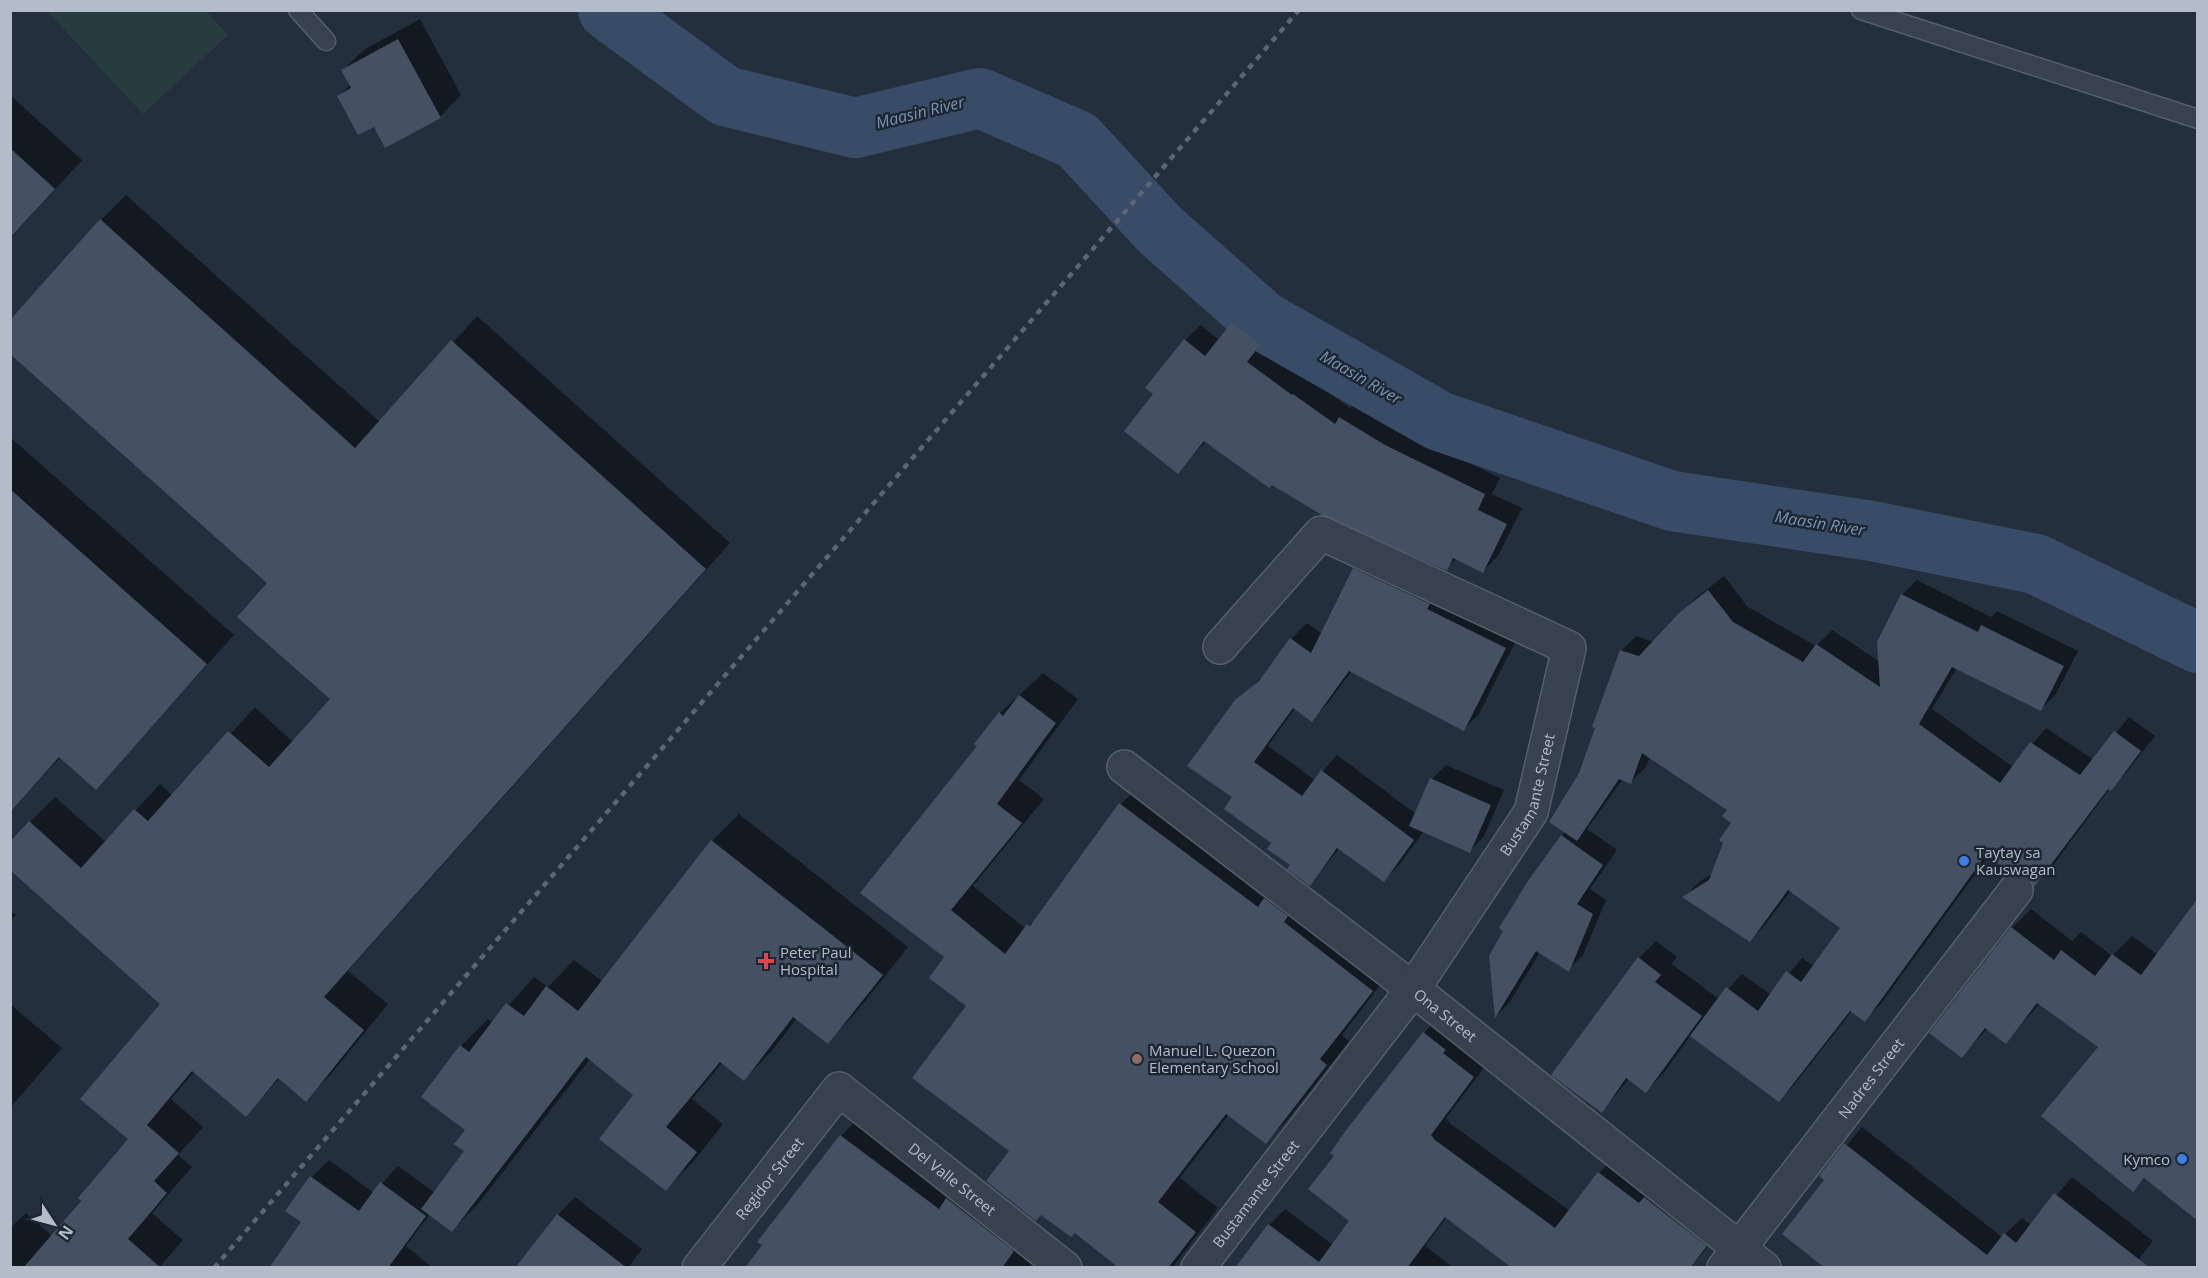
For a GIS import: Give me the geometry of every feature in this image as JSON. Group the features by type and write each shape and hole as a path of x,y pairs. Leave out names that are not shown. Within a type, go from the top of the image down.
{"street":[{"name":"Bustamante Street","path":"1198,1268 1413,989 1531,812 1569,648 1321,533 1220,647"},
{"name":"Ona Street","path":"1124,767 1413,989 1732,1258 1764,1268"},
{"name":"Nadres Street","path":"1732,1258 2016,890"},
{"name":"Regidor Street","path":"699,1268 839,1089"},
{"name":"Del Valle Street","path":"839,1089 1065,1268"}],"lane":[{"path":"298,10 326,41"},
{"path":"1861,10 2198,120"}],"green space":[{"path":"47,11 206,11 228,35 143,114"}],"building":[{"path":"398,39 441,118 385,148 374,127 358,135 337,96 351,88 341,70"},
{"path":"10,148 55,189 10,238"},
{"path":"100,219 355,448 451,340 706,569 324,997 364,1030 306,1102 278,1078 246,1117 192,1071 147,1125 179,1153 154,1181 167,1193 128,1239 161,1268 23,1268 81,1201 78,1198 128,1139 80,1099 160,1004 10,870 10,842 29,821 81,868 134,809 148,821 228,731 269,767 330,699 237,617 267,583 10,354 10,320"},
{"path":"1232,322 1260,345 1247,362 1292,395 1335,424 1339,417 1385,445 1485,494 1478,510 1507,524 1483,573 1453,558 1447,571 1322,515 1272,485 1269,488 1204,441 1178,474 1124,431 1153,394 1145,388 1184,339 1205,356"},
{"path":"10,489 207,664 96,790 59,757 10,812"},
{"path":"1353,568 1430,604 1427,609 1506,648 1464,731 1349,671 1312,722 1293,708 1254,762 1302,796 1321,770 1414,840 1384,882 1337,848 1310,886 1287,869 1290,865 1267,849 1271,843 1224,809 1232,797 1187,766 1235,700 1259,681 1290,638 1311,653"},
{"path":"1708,590 1733,622 1803,662 1816,644 1880,687 1877,642 1901,594 1978,632 1981,625 2064,666 2041,711 1952,667 1919,724 2000,783 2030,742 2080,775 2114,731 2141,751 2111,791 2108,789 2034,887 2027,875 2018,871 2010,872 1986,855 1865,1022 1850,1011 1779,1102 1690,1036 1726,987 1758,1011 1786,971 1801,982 1840,928 1788,890 1750,942 1682,897 1709,880 1723,843 1719,840 1731,823 1722,816 1727,810 1642,753 1631,784 1619,779 1577,841 1549,822 1579,773 1595,728 1592,727 1620,650 1639,656 1679,613"},
{"name":"Manuel L. Quezon Elementary School","path":"1019,695 1056,723 997,804 1022,823 951,910 1005,954 1027,924 1030,926 1119,803 1258,907 1264,898 1288,916 1284,922 1373,991 1320,1059 1327,1065 1266,1144 1226,1114 1158,1202 1196,1232 1168,1268 1119,1268 1075,1233 1071,1237 1041,1215 1036,1221 986,1181 1009,1151 912,1078 966,1006 929,978 944,957 860,893 977,746 974,744 999,712 1003,716"},
{"path":"1430,778 1491,805 1470,853 1409,826"},
{"path":"1561,835 1603,865 1577,904 1593,914 1569,972 1536,951 1495,1018 1489,956 1503,931 1499,928 1528,881"},
{"path":"711,840 883,975 828,1044 793,1017 744,1081 720,1062 666,1127 697,1152 666,1191 599,1139 633,1095 586,1057 452,1232 421,1209 464,1151 454,1144 465,1130 421,1097 460,1045 469,1052 506,1003 524,1016 546,986 578,1011"},
{"path":"2198,898 2198,1221 2144,1178 2133,1192 2041,1116 2098,1047 2037,1003 2006,1044 1985,1028 1962,1058 1929,1033 2011,927 2054,960 2061,950 2095,976 2112,954 2141,975"},
{"path":"1638,957 1661,975 1655,982 1702,1016 1646,1093 1626,1078 1602,1113 1551,1075"},
{"path":"1423,1032 1446,1050 1443,1053 1474,1077 1431,1135 1435,1140 1555,1228 1598,1172 1639,1203 1644,1197 1707,1246 1690,1268 1512,1268 1445,1217 1407,1268 1235,1268 1268,1224 1319,1262 1349,1221 1308,1189 1334,1156 1330,1153 1347,1129"},
{"path":"840,1135 939,1209 946,1198 1014,1251 1002,1268 745,1268 762,1245 757,1242"},
{"path":"1844,1143 1987,1255 2004,1233 2016,1243 2054,1193 2150,1268 1825,1268 1782,1234 1824,1180 1819,1176"},
{"path":"310,1176 359,1211 380,1182 426,1216 388,1268 269,1268 301,1222 285,1211"},
{"path":"557,1214 627,1268 515,1268"}],"waterway":[{"name":"Maasin River","path":"608,10 725,96 855,128 980,98 1077,140 1160,230 1263,321 1439,421 1672,501 1872,531 2036,564 2198,643"}],"railway":[{"path":"214,1268 1299,10"}],"place":[{"name":"Taytay sa Kauswagan","path":"1964,861"},
{"name":"Peter Paul Hospital","path":"766,961"},
{"name":"Manuel L. Quezon Elementary School","path":"1137,1059"},
{"name":"Kymco","path":"2182,1159"}]}
